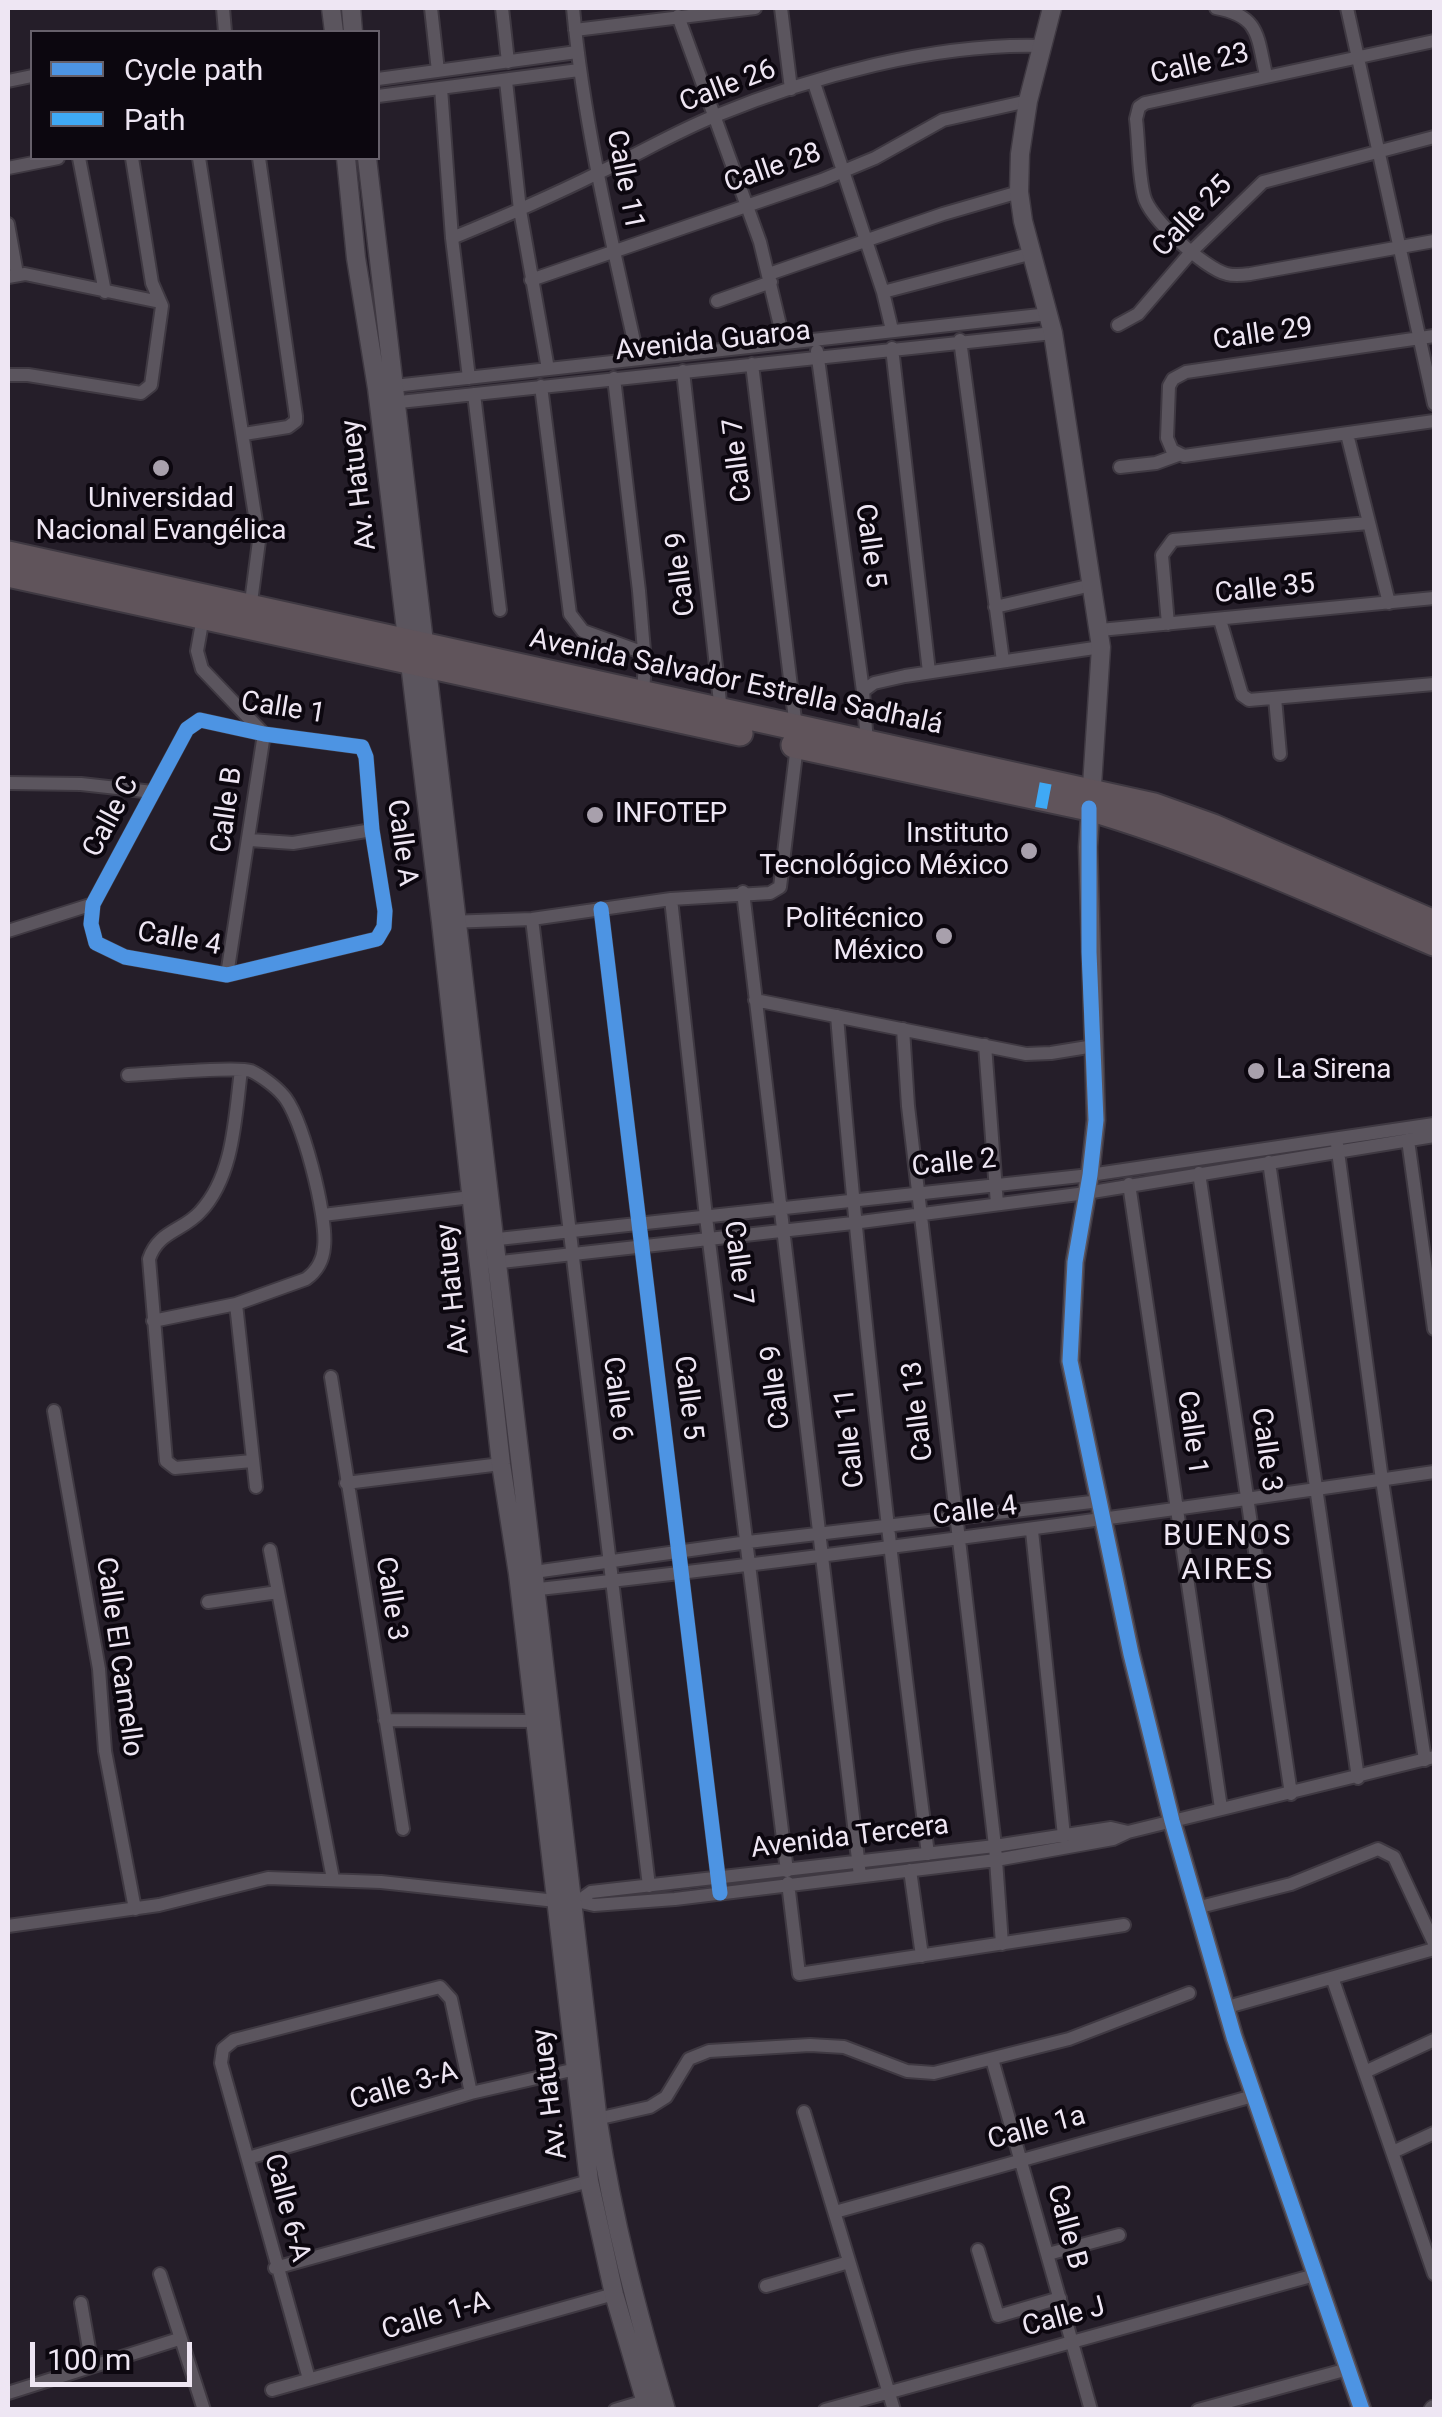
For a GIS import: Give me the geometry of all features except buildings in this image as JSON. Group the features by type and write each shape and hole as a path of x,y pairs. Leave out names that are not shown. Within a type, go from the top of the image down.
{"highway":[{"name":"Avenida Salvador Estrella Sadhalá","path":"8,554 250,617 865,752 1090,799 1154,806 1213,827 1434,923"},
{"name":"Avenida Salvador Estrella Sadhalá","path":"8,574 203,617 250,617"},
{"name":"Avenida Salvador Estrella Sadhalá","path":"417,653 643,692 721,711 797,736"},
{"name":"Avenida Salvador Estrella Sadhalá","path":"1090,799 1434,943"}],"main road":[{"path":"1052,8 1028,100 1019,192 1051,323 1101,638 1099,720 1090,799 1088,920 1096,1120 1075,1262 1070,1347 1131,1654 1172,1821 1224,2008 1362,2410"},
{"name":"Av. Hatuey","path":"346,160 356,258 386,396"},
{"name":"Av. Hatuey","path":"367,160 386,396 486,1241 502,1464 526,1582 534,1720 570,1900 576,2069 666,2410"},
{"name":"Av. Hatuey","path":"449,922 471,1197 486,1241"},
{"name":"Av. Hatuey","path":"488,1263 526,1582 570,1900 590,2120 588,2181 614,2294 646,2405"}],"street":[{"path":"430,8 438,71"},
{"path":"502,8 508,62"},
{"name":"Calle 11","path":"573,8 596,174 638,359"},
{"path":"575,30 755,8"},
{"path":"781,8 792,89"},
{"path":"1216,8 1237,12 1254,26 1266,75"},
{"path":"1347,8 1399,246 1427,336 1434,404"},
{"path":"678,16 748,203 784,342"},
{"name":"Calle 23","path":"1192,251 1168,230 1144,200 1136,119 1139,107 1266,75 1434,41"},
{"name":"Calle 26","path":"452,238 520,210 713,116 792,89 968,47 1040,46"},
{"path":"380,78 577,52"},
{"path":"380,96 579,70"},
{"path":"506,81 520,210 548,368"},
{"path":"814,83 892,330"},
{"path":"440,88 469,378"},
{"name":"Calle 28","path":"531,280 843,172 943,120 1028,100"},
{"name":"Calle 25","path":"1118,325 1138,314 1192,251 1263,182 1434,137"},
{"path":"8,168 48,160"},
{"path":"78,160 104,292"},
{"path":"8,375 28,374 145,392 150,385 162,310 152,282 132,160"},
{"path":"199,160 259,541 250,617"},
{"path":"244,434 288,428 296,421 259,160"},
{"path":"717,300 866,240 1019,192"},
{"path":"8,224 12,276 160,302"},
{"path":"1192,251 1218,270 1239,275 1434,241"},
{"path":"883,292 1033,252"},
{"name":"Avenida Guaroa","path":"386,396 469,378 892,330 1051,323"},
{"name":"Avenida Guaroa","path":"386,396 474,394 752,364 960,340 1051,323"},
{"name":"Calle 29","path":"1175,452 1167,438 1167,398 1169,386 1179,374 1427,336"},
{"name":"Calle 5","path":"816,339 863,691 865,752"},
{"path":"960,340 1003,661"},
{"path":"892,348 929,672"},
{"name":"Calle 7","path":"752,364 797,736"},
{"name":"Calle 9","path":"683,371 721,711"},
{"path":"614,378 644,653 643,692"},
{"path":"541,386 570,614 583,630 644,653"},
{"path":"474,394 500,610"},
{"path":"1120,467 1156,464 1175,452 1434,421"},
{"path":"1347,434 1389,603"},
{"path":"1168,624 1162,555 1173,540 1370,523"},
{"path":"995,607 1092,584"},
{"name":"Calle 35","path":"863,691 878,682 1003,661 1168,624 1434,598"},
{"name":"Calle B","path":"203,617 197,651 202,669 264,734 227,974"},
{"path":"1220,620 1242,695 1248,700 1434,684"},
{"path":"1274,698 1280,754"},
{"name":"Calle 1","path":"196,721 362,748"},
{"name":"Calle C","path":"93,904 187,729 196,721"},
{"path":"449,922 532,919 743,892 770,893 780,887 797,736"},
{"name":"Calle A","path":"362,748 386,918 380,935 372,942"},
{"path":"8,784 81,784 153,792"},
{"path":"250,840 292,842 372,830"},
{"name":"Calle 9","path":"743,892 859,1869"},
{"name":"Calle 7","path":"671,900 798,1974 922,1956"},
{"path":"8,931 93,904"},
{"name":"Calle 4","path":"93,904 90,924 96,942 125,957 227,974 372,942"},
{"name":"Calle 5","path":"600,909 719,1886"},
{"name":"Calle 6","path":"532,919 649,1886"},
{"path":"755,1000 1032,1054 1094,1046"},
{"name":"Calle 11","path":"837,1016 885,1527 928,1854"},
{"name":"Calle 13","path":"903,1029 908,1106 958,1519 1002,1944"},
{"path":"985,1044 998,1204"},
{"path":"241,1070 222,1179 197,1216 160,1239 150,1258 152,1321 168,1466 252,1460"},
{"path":"128,1075 249,1070 284,1095 303,1136 323,1214 325,1244 314,1274 236,1304 152,1321"},
{"name":"Calle 2","path":"486,1241 996,1184 1129,1184 1159,1172 1199,1173 1269,1162 1434,1124"},
{"name":"Calle 2","path":"488,1263 998,1204 1159,1172 1337,1145 1434,1136"},
{"path":"1408,1140 1434,1329"},
{"path":"1172,1821 1430,1759 1382,1480 1337,1145"},
{"path":"1269,1162 1358,1778"},
{"name":"Calle 3","path":"1199,1173 1291,1794"},
{"name":"Calle 1","path":"1129,1184 1221,1808"},
{"path":"323,1214 471,1197"},
{"path":"236,1304 256,1487"},
{"name":"Calle 3","path":"331,1377 403,1828"},
{"name":"Calle El Camello","path":"54,1410 99,1669 106,1752 135,1909"},
{"path":"346,1483 502,1464"},
{"name":"Calle 4","path":"526,1582 683,1574 1032,1531 1177,1506 1434,1472"},
{"name":"Calle 4","path":"526,1582 610,1560 1100,1501"},
{"path":"1032,1531 1064,1836"},
{"path":"270,1550 333,1879"},
{"path":"208,1602 278,1592"},
{"path":"385,1720 534,1720"},
{"name":"Avenida Tercera","path":"570,1900 594,1906 859,1869 928,1854 995,1853 1113,1839 1172,1821"},
{"name":"Avenida Tercera","path":"859,1869 910,1870 1064,1836 1111,1828 1128,1832"},
{"path":"1196,1908 1292,1884 1378,1849 1394,1857 1434,1946 1333,1980 1224,2008"},
{"path":"910,1870 922,1956 1124,1926"},
{"path":"8,1926 135,1909 268,1878 333,1879 570,1900"},
{"name":"Avenida Tercera","path":"570,1900 591,1892 649,1886 719,1886"},
{"path":"1333,1980 1395,2151 1434,2274"},
{"name":"Calle 6-A","path":"309,2379 221,2063 224,2049 234,2040 434,1988 445,1989 451,1999 471,2093"},
{"path":"590,2120 650,2108 666,2097 689,2058 709,2051 810,2045 844,2047 921,2074 1069,2039 1189,1993"},
{"path":"1366,2071 1434,2040"},
{"name":"Calle B","path":"992,2059 1092,2410"},
{"name":"Calle 3-A","path":"248,2158 471,2093 576,2069"},
{"name":"Calle 1a","path":"835,2212 1253,2096"},
{"path":"804,2112 894,2410"},
{"path":"1395,2151 1434,2133"},
{"path":"276,2268 588,2181"},
{"path":"1421,2232 1434,2226"},
{"path":"1048,2254 1119,2236"},
{"path":"978,2250 998,2316 1060,2298"},
{"path":"766,2286 849,2262"},
{"path":"160,2274 204,2410"},
{"name":"Calle J","path":"826,2410 1315,2274"},
{"name":"Calle 1-A","path":"272,2390 614,2294"},
{"path":"81,2304 92,2366"},
{"path":"8,2393 179,2338"},
{"path":"1198,2410 1348,2368"},
{"path":"615,2410 646,2405"}],"marked path":[{"path":"1041,808 1047,776"}],"cycle path":[{"path":"200,720 264,734 362,747 385,911 384,927 377,939 227,975 125,957 96,943 91,924 93,904 187,729 200,720"},
{"path":"1089,808 1089,952 1096,1120 1075,1262 1070,1361 1131,1654 1172,1821 1234,2037 1362,2410"},
{"path":"601,909 720,1893"}],"place":[{"name":"Universidad Nacional Evangélica","path":"161,468"},
{"name":"INFOTEP","path":"595,815"},
{"name":"Instituto Tecnológico México","path":"1029,851"},
{"name":"Politécnico México","path":"944,936"},
{"name":"La Sirena","path":"1256,1071"}],"district":[{"name":"BUENOS AIRES","path":"1228,1554"}]}
